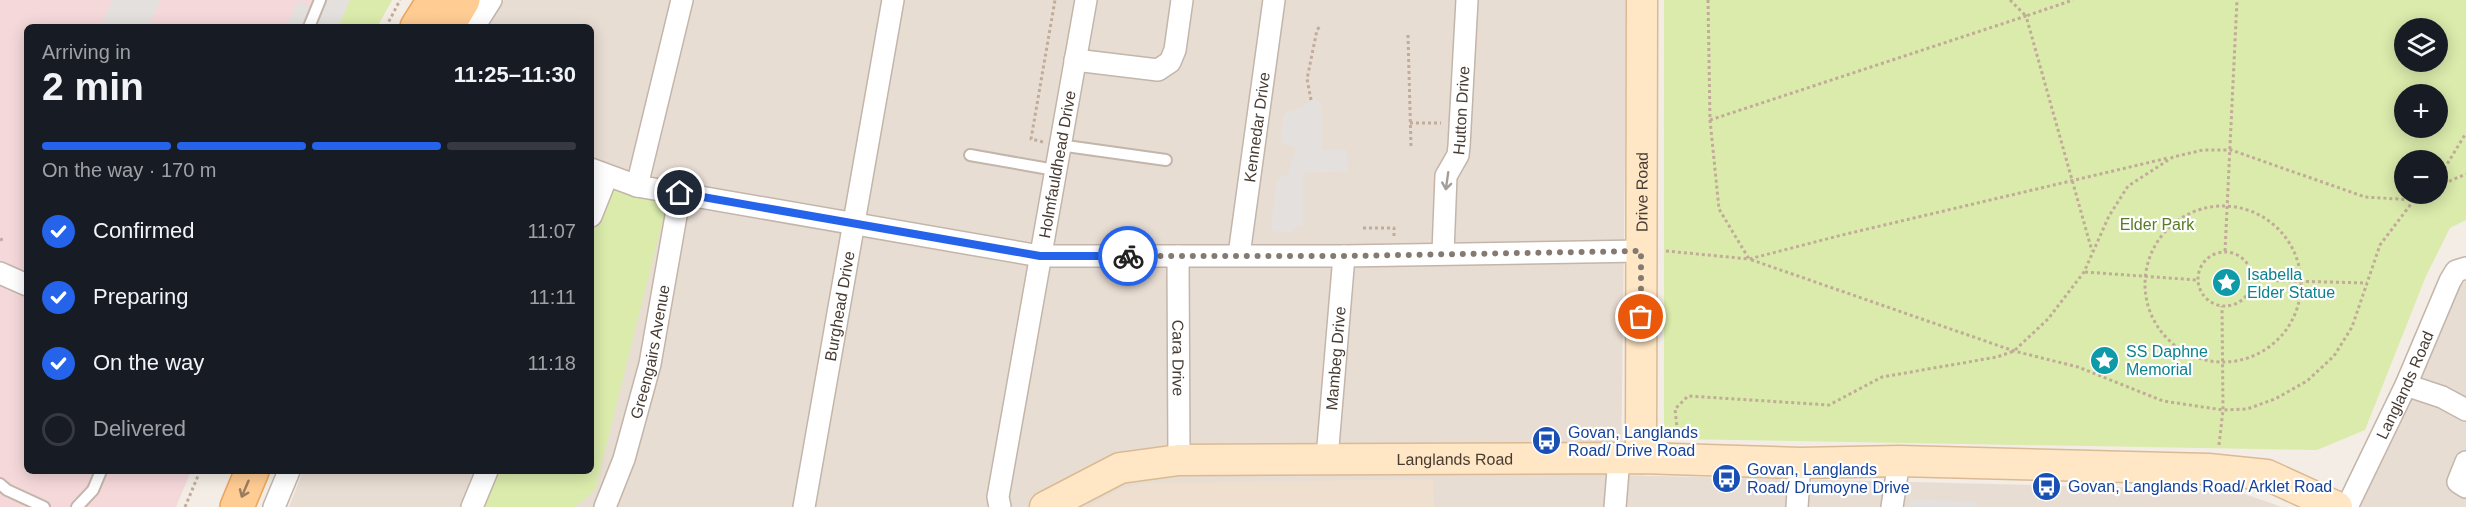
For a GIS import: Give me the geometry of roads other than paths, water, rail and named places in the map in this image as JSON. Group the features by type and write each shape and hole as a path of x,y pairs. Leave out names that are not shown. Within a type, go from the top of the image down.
{"main road":[{"path":"419,24 434,0"},
{"path":"449,24 463,0"},
{"path":"213,507 227,474"},
{"path":"237,507 251,474"}],"street":[{"path":"476,24 491,0"},
{"path":"637,186 682,0"},
{"name":"Burghead Drive","path":"804,507 893,0"},
{"name":"Holmfauldhead Drive","path":"1000,507 998,497 1086,0"},
{"path":"1075,60 1158,70 1170,62 1175,50 1182,0"},
{"name":"Kennedar Drive","path":"1239,255 1274,0"},
{"name":"Hutton Drive","path":"1443,253 1446,176 1458,155 1467,0"},
{"name":"Drive Road","path":"1630,458 1652,251 1642,0"},
{"path":"594,200 599,172 637,186 1040,256 1344,256 1652,251"},
{"name":"Greengairs Avenue","path":"605,507 624,459 650,364 680,193"},
{"name":"Cara Drive","path":"1178,256 1179,460"},
{"name":"Mambeg Drive","path":"1327,458 1344,256"},
{"name":"Langlands Road","path":"2347,507 2406,385 2450,280 2456,271 2466,268"},
{"path":"0,273 24,284"},
{"path":"2406,385 2442,397 2466,410"},
{"name":"Langlands Road","path":"1045,507 1120,468 1179,460 1327,458 1630,458 1800,463 1899,461 2208,469 2267,475 2337,507"},
{"path":"1615,507 1630,458"},
{"path":"1892,507 1899,461"},
{"path":"2466,462 2458,482 2466,487"},
{"path":"1797,507 1800,463"},
{"path":"274,507 288,474"},
{"path":"472,507 486,474"}],"lane":[{"path":"310,24 320,0"},
{"path":"1059,145 1166,160"},
{"path":"970,155 1055,170"},
{"path":"77,507 93,490 100,474"},
{"path":"0,483 7,490 44,507"}],"place":[{"name":"Isabella Elder Statue","path":"2226,283"},
{"name":"SS Daphne Memorial","path":"2105,360"},
{"name":"Govan, Langlands Road/ Drive Road","path":"1547,441"},
{"name":"Govan, Langlands Road/ Drumoyne Drive","path":"1726,478"},
{"name":"Govan, Langlands Road/ Arklet Road","path":"2047,486"}],"park label":[{"name":"Elder Park","path":"2157,224"}]}
